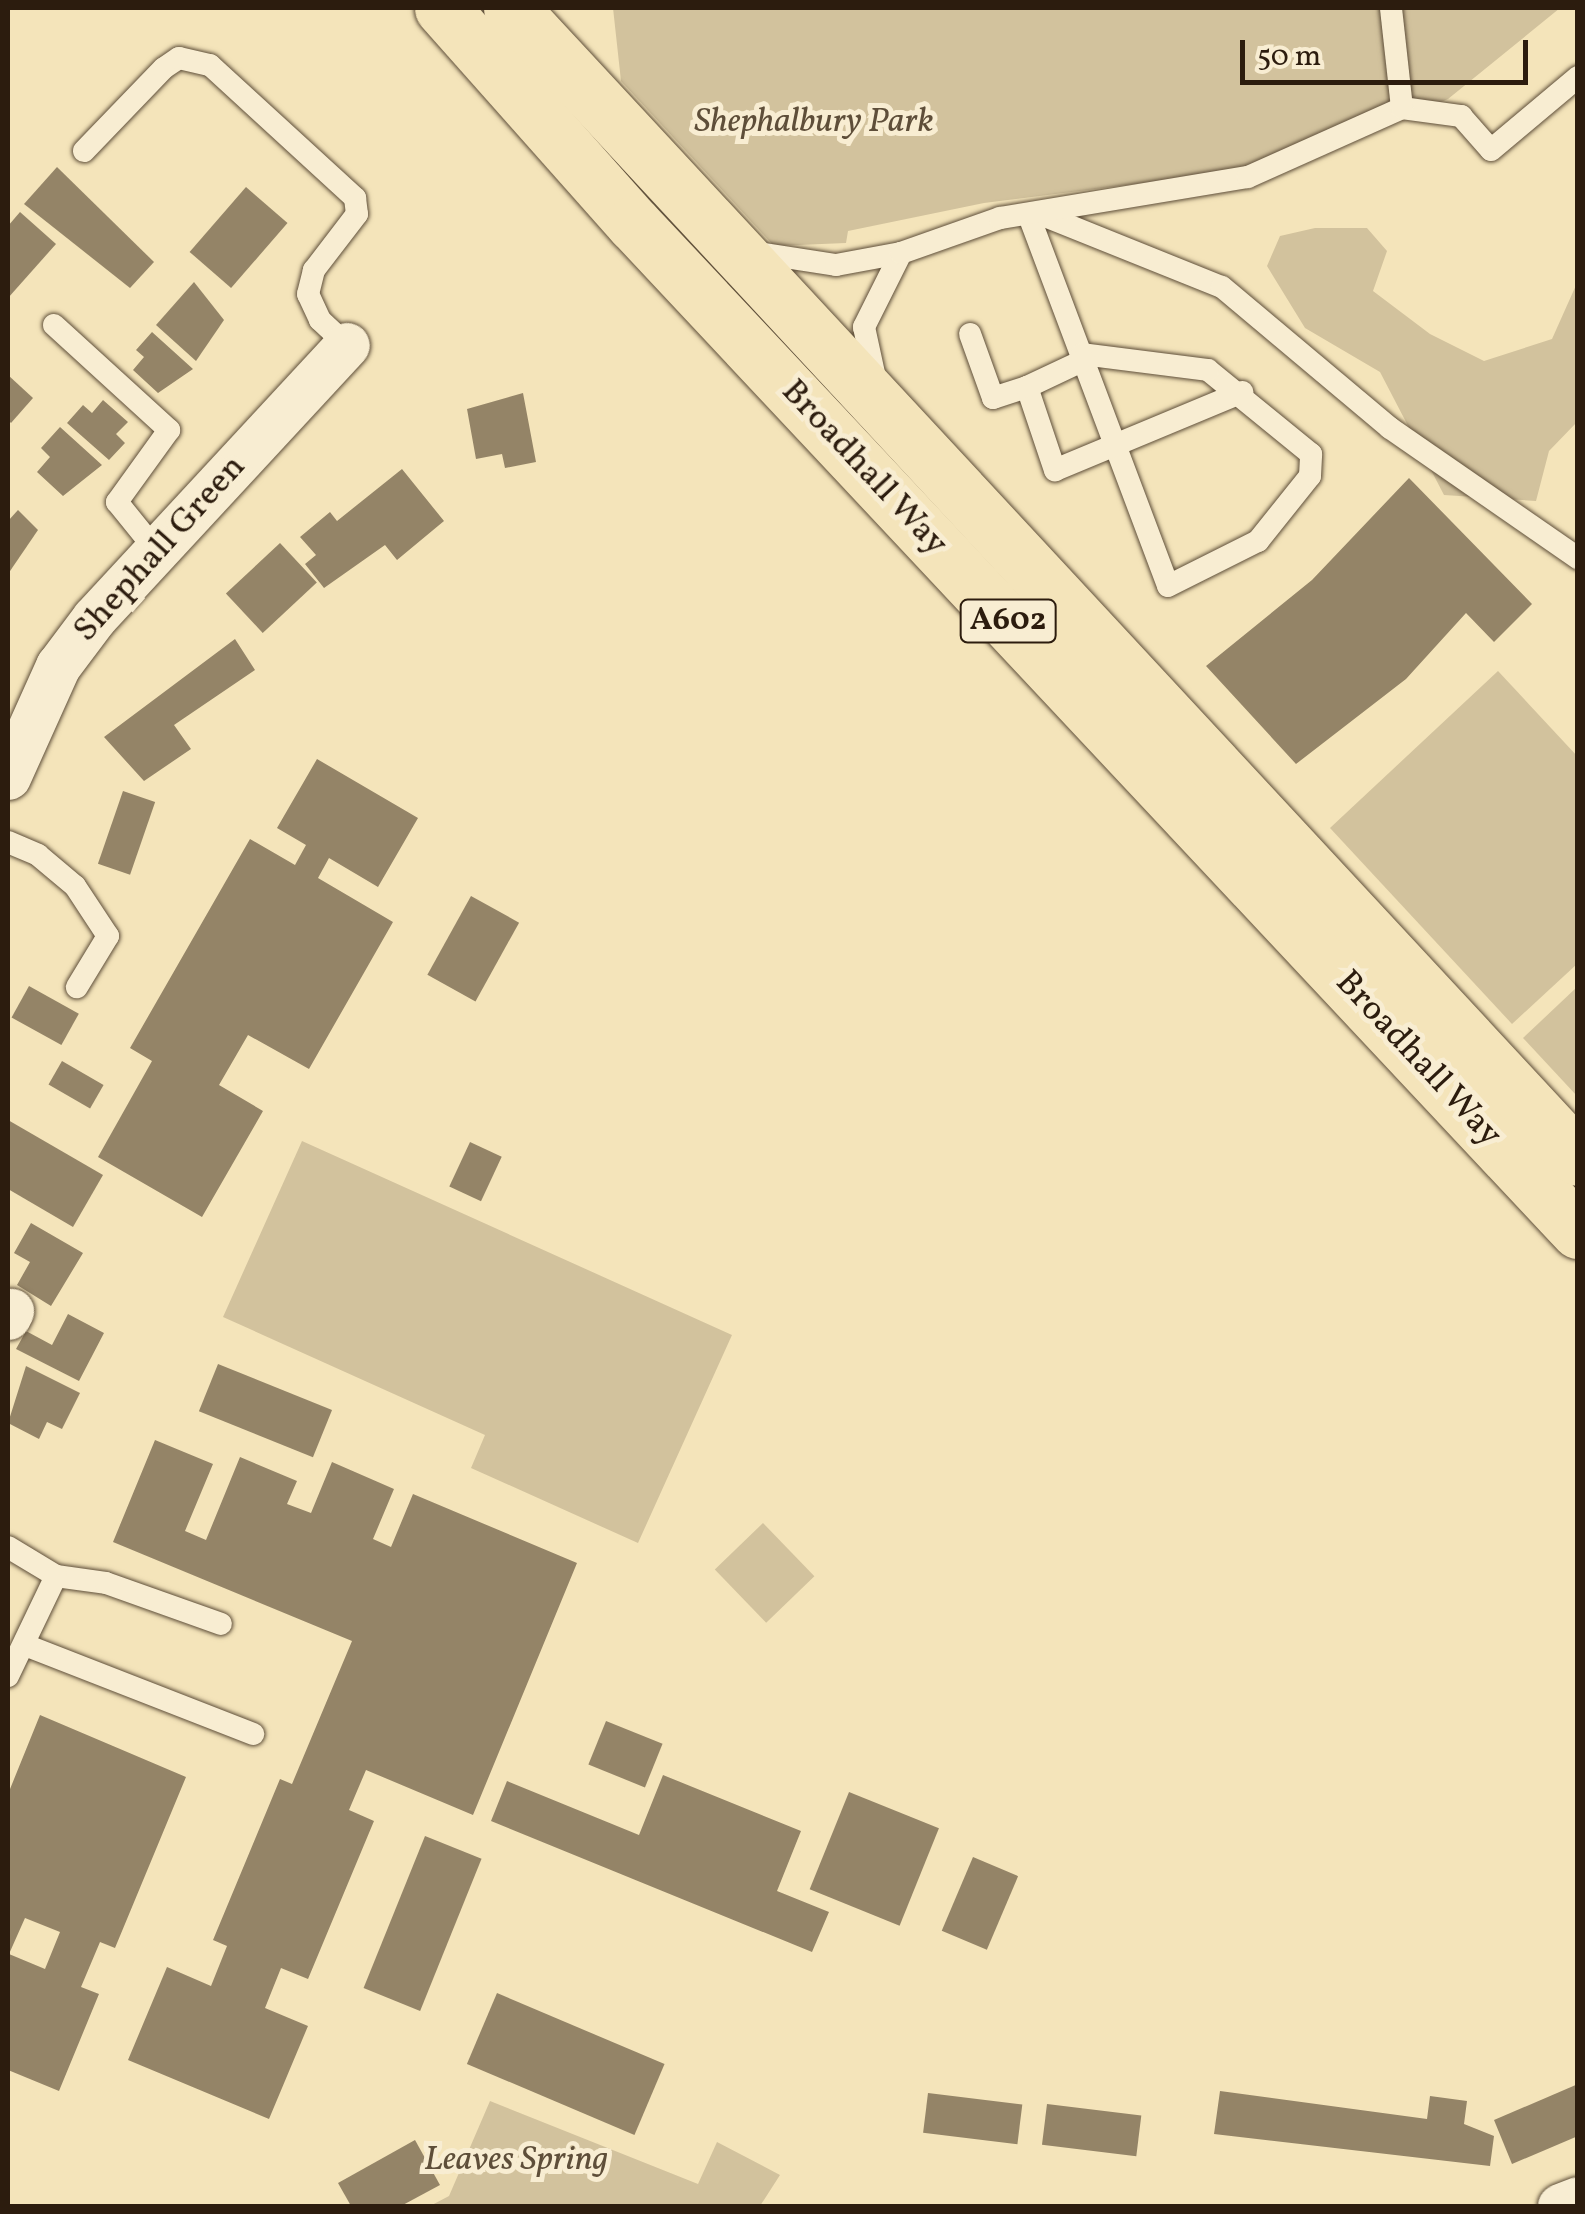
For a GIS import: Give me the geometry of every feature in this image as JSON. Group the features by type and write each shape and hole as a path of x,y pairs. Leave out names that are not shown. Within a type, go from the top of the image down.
{"highway":[{"name":"Broadhall Way","path":"442,8 633,224 1578,1232"},
{"name":"Broadhall Way","path":"511,8 1578,1158"}],"street":[{"name":"Shephall Green","path":"8,778 58,666 154,548 347,344"},
{"path":"1560,2206 1578,2199"}],"lane":[{"path":"1391,8 1402,108"},
{"path":"84,151 164,68 179,58 210,65 355,198 352,224 308,283 311,307 347,344"},
{"path":"738,250 836,265 901,253 1000,218 1248,177 1402,108 1462,116 1491,150 1578,77"},
{"path":"970,334 994,398 1083,357 1208,370 1242,392 1311,454 1310,476 1258,542 1168,586 1115,446 1083,357 1034,215"},
{"path":"1034,215 1222,286 1390,428 1578,558"},
{"path":"890,416 866,355 864,327 901,253"},
{"path":"54,325 169,430 117,502 154,548"},
{"path":"1027,386 1054,470 1242,392"},
{"path":"8,842 38,854 75,886 108,936 77,987"},
{"path":"8,1547 56,1576 106,1583 221,1624"},
{"path":"8,1676 56,1576"},
{"path":"25,1644 253,1734"}],"green space":[{"name":"Shephalbury Park","path":"613,8 1560,8 1448,99 1349,144 1253,169 984,203 848,231 846,243 774,246 621,81"},
{"path":"1315,228 1367,228 1387,251 1373,291 1430,334 1484,361 1552,339 1577,283 1577,422 1549,451 1536,501 1444,495 1380,372 1305,328 1267,266 1280,236"},
{"path":"1498,671 1578,757 1577,964 1512,1024 1330,828"},
{"path":"1577,987 1577,1096 1523,1038"},
{"path":"302,1141 732,1335 638,1543 471,1468 485,1435 223,1317"},
{"path":"763,1523 814,1576 766,1623 715,1570"},
{"name":"Leaves Spring","path":"490,2101 698,2184 717,2142 780,2175 760,2206 430,2206 449,2196"}],"building":[{"path":"57,167 154,262 130,288 24,204"},
{"path":"246,187 288,223 231,288 190,252"},
{"path":"20,212 56,244 8,298 8,226"},
{"path":"194,282 224,320 196,361 156,325"},
{"path":"152,332 193,369 158,393 133,370 144,357 136,350"},
{"path":"8,375 33,398 11,423 8,420"},
{"path":"523,393 536,462 505,468 502,454 476,459 467,409"},
{"path":"103,400 128,422 116,434 125,443 109,460 67,423 83,405 92,413"},
{"path":"60,427 102,465 63,496 37,472 50,457 41,448"},
{"path":"402,469 444,521 397,560 385,545 324,588 305,564 316,555 300,537 330,512 337,521"},
{"path":"1409,478 1532,604 1494,642 1466,613 1406,679 1296,764 1206,666 1312,580"},
{"path":"18,510 38,530 8,574 8,521"},
{"path":"280,543 317,582 263,633 226,593"},
{"path":"235,639 255,670 174,725 191,749 144,781 104,737"},
{"path":"317,759 418,818 378,887 329,858 318,878 393,922 309,1069 248,1035 219,1085 263,1111 202,1217 98,1157 152,1061 130,1048 250,839 295,865 306,845 277,828"},
{"path":"123,791 155,802 130,875 98,864"},
{"path":"471,896 519,923 475,1001 427,975"},
{"path":"29,986 79,1014 61,1045 12,1017"},
{"path":"62,1061 104,1085 90,1108 49,1084"},
{"path":"8,1120 103,1175 73,1227 8,1189"},
{"path":"470,1142 502,1157 481,1201 449,1186"},
{"path":"31,1223 83,1253 51,1306 17,1285 30,1262 14,1253"},
{"path":"68,1314 104,1333 79,1381 16,1349 26,1331 52,1345"},
{"path":"218,1364 332,1410 313,1457 199,1411"},
{"path":"26,1366 80,1393 62,1429 47,1422 39,1439 8,1423"},
{"path":"155,1440 213,1464 185,1531 206,1540 240,1457 297,1481 287,1504 311,1513 332,1462 394,1489 373,1539 391,1547 413,1494 577,1563 473,1815 366,1770 349,1810 374,1821 308,1979 281,1968 265,2008 308,2026 269,2119 128,2060 167,1967 211,1986 227,1946 213,1940 280,1779 292,1784 352,1641 113,1542"},
{"path":"40,1715 186,1777 115,1948 100,1942 81,1987 99,1994 59,2091 8,2070 8,1794","holes":["25,1918 60,1932 45,1969 9,1954"]},
{"path":"606,1721 663,1744 645,1787 588,1765"},
{"path":"663,1775 801,1831 777,1891 829,1912 812,1952 491,1821 507,1781 639,1835"},
{"path":"849,1792 939,1828 900,1926 810,1889"},
{"path":"425,1836 482,1859 420,2011 364,1988"},
{"path":"973,1857 1018,1876 987,1950 942,1931"},
{"path":"497,1993 665,2064 634,2135 467,2064"},
{"path":"1578,2084 1578,2136 1512,2164 1494,2120"},
{"path":"1220,2091 1427,2119 1430,2096 1467,2101 1464,2124 1494,2136 1490,2166 1214,2134"},
{"path":"928,2093 1022,2105 1017,2144 923,2133"},
{"path":"1047,2104 1141,2116 1136,2156 1042,2145"},
{"path":"415,2140 440,2185 401,2206 351,2206 338,2183"}]}
